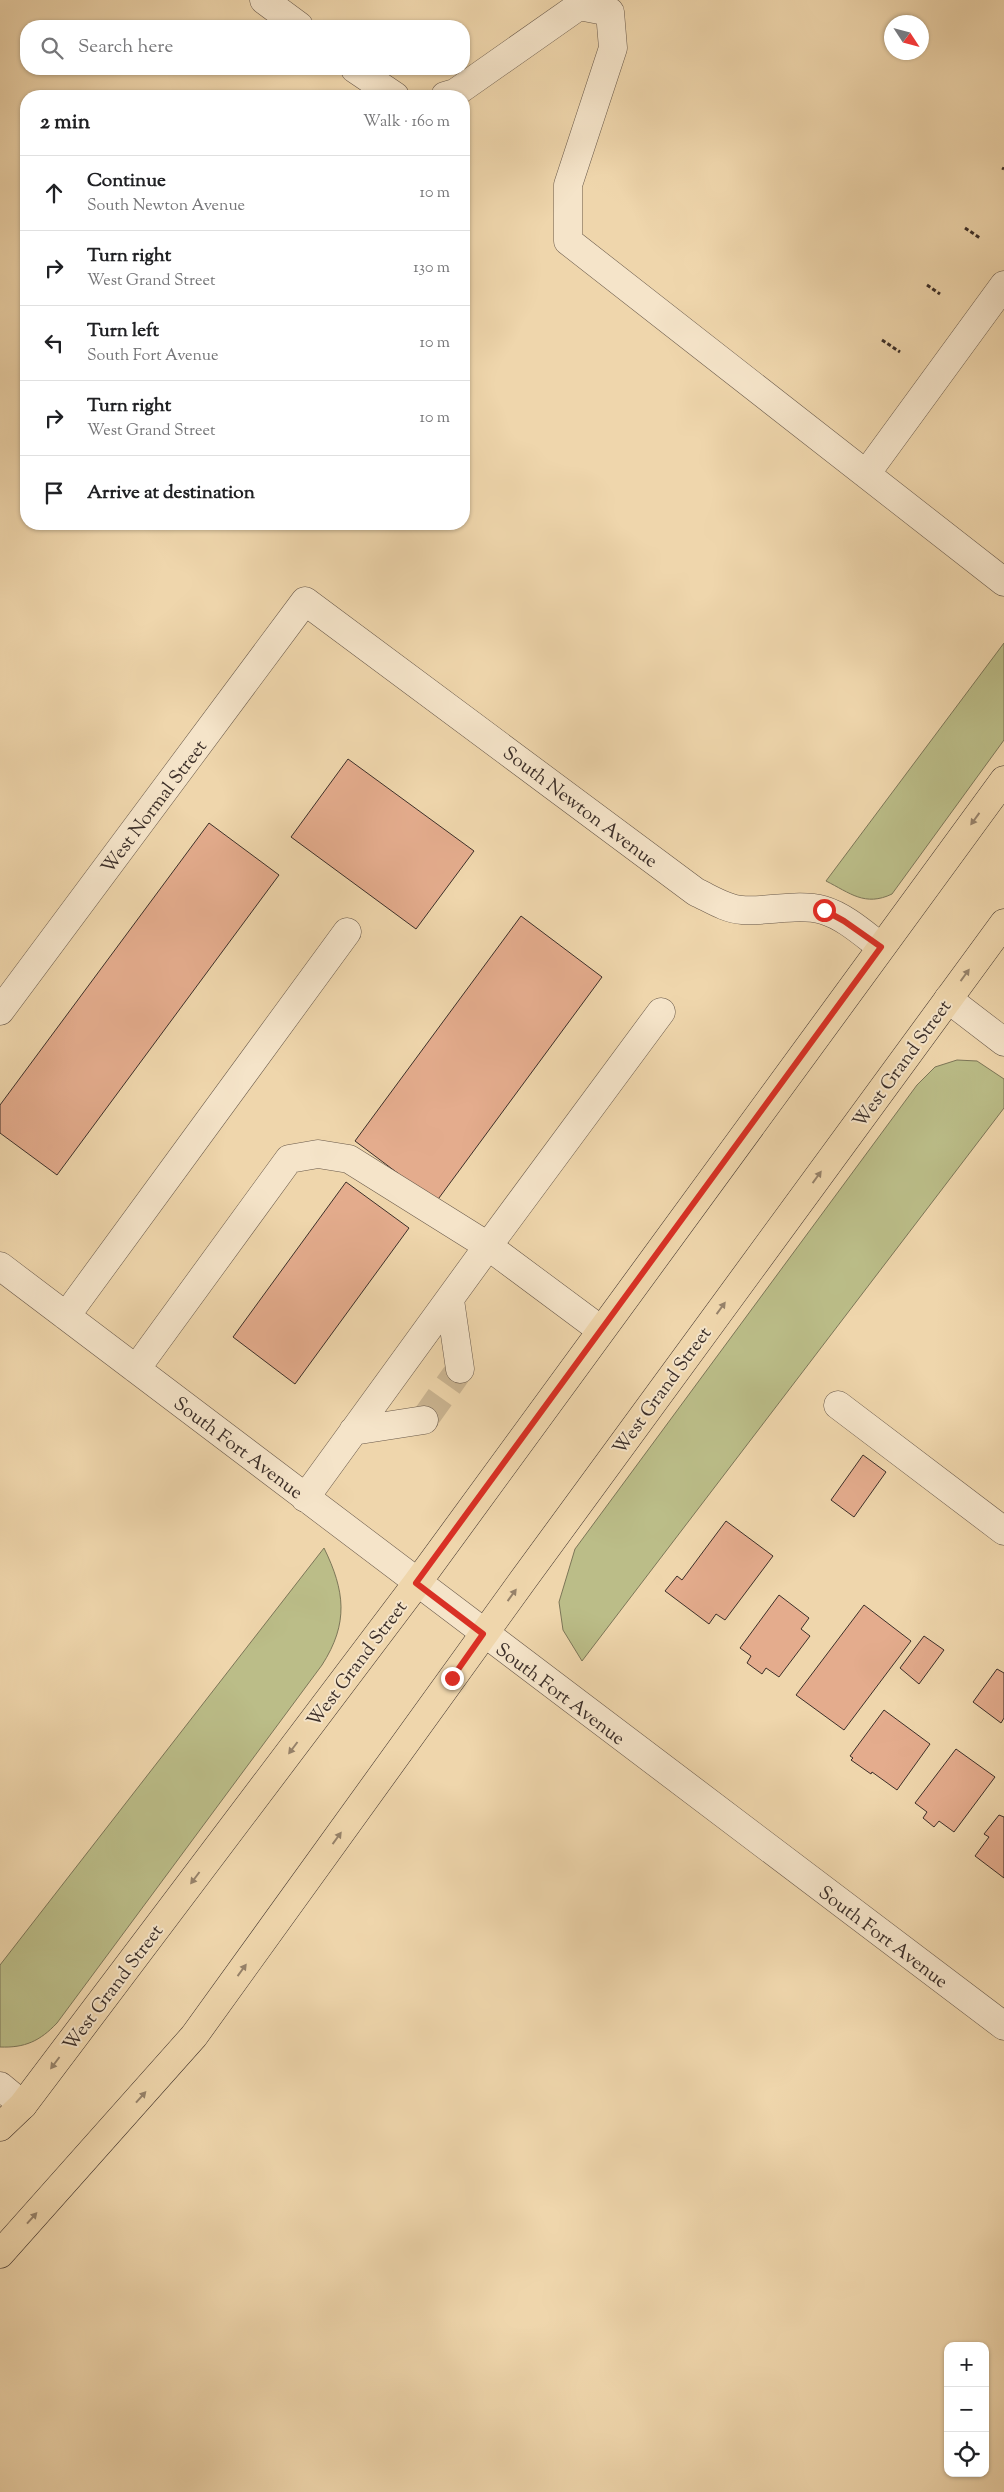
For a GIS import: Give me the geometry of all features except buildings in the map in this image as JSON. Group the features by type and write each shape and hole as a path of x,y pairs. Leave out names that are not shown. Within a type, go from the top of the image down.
{"main road":[{"name":"West Grand Street","path":"0,2128 23,2105 416,1583 1004,780"},
{"name":"West Grand Street","path":"0,2254 194,2036 483,1634 1004,923"}],"street":[{"path":"264,0 291,20"},
{"path":"459,90 579,6 610,12 613,48 568,185 568,241 1004,582"},
{"path":"365,75 386,90"},
{"path":"866,474 1004,285"},
{"name":"South Newton Avenue","path":"305,601 696,892 720,904 740,910 811,908 824,910 844,921 881,947"},
{"name":"West Normal Street","path":"0,1011 305,601"},
{"path":"66,1316 347,932"},
{"path":"948,999 1004,1042"},
{"path":"305,1498 661,1012"},
{"path":"136,1369 289,1159 318,1154 349,1159 488,1246 601,1330"},
{"name":"South Fort Avenue","path":"0,1266 483,1634 1004,2026"},
{"path":"450,1300 460,1370"},
{"path":"838,1405 1004,1531"},
{"path":"354,1431 424,1420"},
{"path":"0,2086 23,2105"}],"path":[{"path":"965,228 980,238"},
{"path":"927,285 940,294"},
{"path":"882,340 900,352"}],"green space":[{"path":"1004,643 1004,740 892,894 882,898 866,899 850,894 826,881"},
{"path":"957,1060 977,1061 1004,1079 1004,1108 582,1661 563,1630 559,1602 575,1549 917,1085 935,1067"},
{"path":"324,1548 336,1579 341,1607 337,1635 322,1665 57,2023 38,2039 25,2045 0,2047 0,1965"}],"tunnel":[{"path":"424,1420 460,1369"}],"route":[{"path":"452,1678 483,1634 416,1583 881,947 844,921 824,910"}]}
